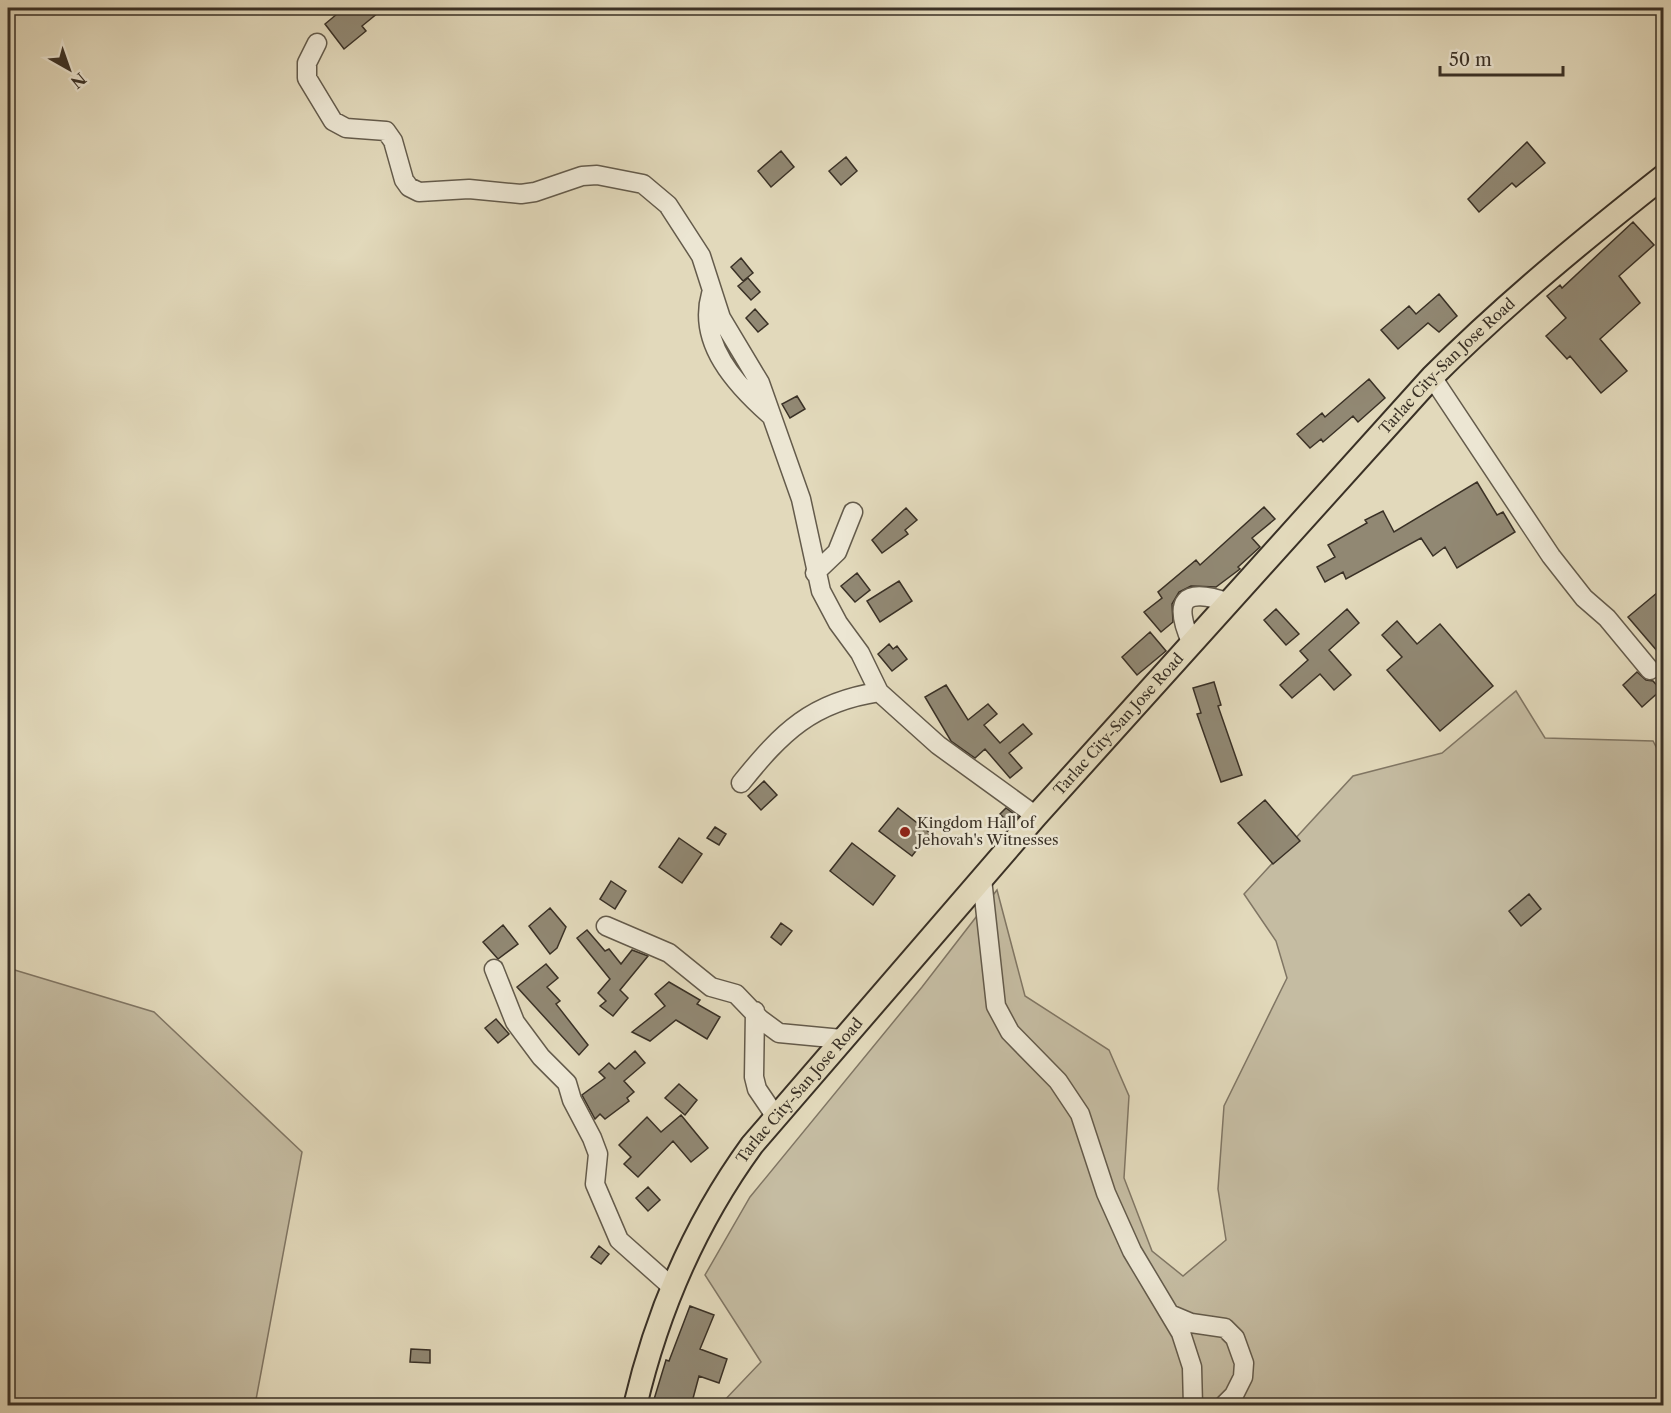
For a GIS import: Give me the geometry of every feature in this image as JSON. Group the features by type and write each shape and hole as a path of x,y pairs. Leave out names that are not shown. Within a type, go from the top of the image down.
{"main road":[{"name":"Tarlac City-San Jose Road","path":"635,1406 654,1338 673,1288 730,1175 776,1117 1036,816 1432,377 1517,296 1664,176"}],"street":[{"path":"317,43 308,63 307,78 329,115 346,128 386,130 393,141 404,180 413,190 427,193 469,189 521,194 535,192 582,176 629,180 655,192 680,219 701,256 729,332 752,366 801,499 815,573 829,607 860,652 879,692 938,745 1036,816"},
{"path":"1432,377 1551,556 1584,598 1607,618 1650,670"},
{"path":"815,573 837,552 853,512"},
{"path":"1192,644 1181,620 1184,605 1203,594 1229,603"},
{"path":"741,783 773,743 795,725 834,701 879,692"},
{"path":"982,879 996,1006 1010,1032 1071,1098 1086,1129 1106,1193 1132,1251 1146,1278 1172,1315 1192,1367 1193,1406"},
{"path":"606,926 669,953 703,982 736,994 760,1019 779,1033 842,1039"},
{"path":"494,969 515,1022 541,1057 567,1083 572,1100 598,1154 595,1184 619,1240 673,1288"},
{"path":"754,1011 754,1077 757,1089 776,1117"},
{"path":"1172,1315 1191,1323 1225,1328 1235,1338 1245,1370 1234,1395 1223,1406"}],"shaded area":[{"path":"1516,691 1545,738 1653,741 1663,760 1663,1405 720,1405 761,1362 705,1275 750,1197 922,987 997,890 1025,996 1109,1050 1129,1096 1124,1178 1152,1251 1183,1276 1226,1240 1218,1189 1224,1106 1287,978 1276,941 1244,894 1353,776 1442,753"},
{"path":"8,968 154,1012 302,1152 255,1405 8,1405"}],"building":[{"path":"332,8 384,8 362,26 366,31 344,49 325,24 337,14"},
{"path":"1527,142 1545,163 1516,187 1512,183 1479,212 1468,199"},
{"path":"781,151 794,167 771,187 758,171"},
{"path":"846,157 857,171 841,185 829,171"},
{"path":"1633,222 1654,245 1619,276 1640,303 1600,339 1627,371 1601,393 1570,356 1567,359 1546,336 1566,318 1547,296 1560,285 1562,288"},
{"path":"741,258 753,273 743,281 731,267"},
{"path":"748,278 760,292 751,300 738,286"},
{"path":"1439,294 1457,316 1439,332 1428,323 1398,349 1381,330 1409,306 1416,314"},
{"path":"755,309 768,324 758,332 746,318"},
{"path":"1369,379 1385,398 1358,422 1353,416 1323,442 1321,439 1310,448 1297,434 1322,413 1325,417"},
{"path":"797,396 805,409 790,418 782,404"},
{"path":"1477,482 1497,515 1503,512 1515,532 1457,568 1445,547 1433,556 1421,538 1346,579 1343,572 1325,582 1317,567 1335,557 1328,545 1367,523 1365,520 1383,511 1394,532"},
{"path":"1264,507 1275,519 1252,538 1260,547 1238,567 1240,569 1216,587 1191,586 1179,592 1172,604 1173,622 1161,632 1144,612 1162,598 1158,592 1196,560 1200,565"},
{"path":"906,508 917,520 905,530 908,534 882,553 872,540"},
{"path":"857,573 870,590 855,602 841,586"},
{"path":"899,581 912,601 880,622 867,601"},
{"path":"1664,587 1664,659 1628,617"},
{"path":"1276,609 1299,634 1286,645 1264,620"},
{"path":"1347,609 1359,623 1329,650 1351,675 1334,690 1320,674 1292,698 1280,685 1308,660 1300,651"},
{"path":"1397,621 1417,644 1440,624 1493,686 1440,731 1387,670 1402,657 1382,635"},
{"path":"1150,632 1166,651 1137,675 1122,657"},
{"path":"889,644 893,649 897,646 907,659 892,671 878,654"},
{"path":"1637,672 1646,680 1653,681 1661,690 1642,707 1623,685"},
{"path":"1214,682 1221,705 1218,706 1242,775 1221,782 1197,714 1201,713 1193,688"},
{"path":"946,685 968,720 988,704 997,714 984,725 1000,743 1023,724 1032,734 1009,753 1022,768 1010,778 985,749 975,758 951,741 925,697"},
{"path":"764,781 777,795 761,810 748,796"},
{"path":"1265,800 1300,841 1273,864 1238,823"},
{"name":"Kingdom Hall of Jehovah's Witnesses","path":"898,808 930,833 912,856 879,831"},
{"path":"1006,808 1018,817 1010,824 1000,814"},
{"path":"715,827 726,834 719,845 707,838"},
{"path":"679,838 702,854 682,883 659,867"},
{"path":"852,843 895,876 873,905 830,871"},
{"path":"611,881 626,891 615,909 600,899"},
{"path":"1529,894 1541,909 1521,926 1509,911"},
{"path":"550,908 566,927 557,948 550,954 529,926"},
{"path":"781,923 792,931 781,945 771,937"},
{"path":"503,925 518,944 498,959 483,942"},
{"path":"587,930 605,951 609,949 621,964 632,950 648,956 620,990 628,998 613,1016 600,1006 606,1001 598,993 610,979 577,938"},
{"path":"546,964 558,978 547,987 560,1001 556,1004 588,1045 579,1055 517,987"},
{"path":"669,982 700,1000 697,1004 720,1017 707,1039 676,1020 650,1041 632,1032 665,1006 655,994"},
{"path":"496,1019 509,1034 498,1043 485,1028"},
{"path":"635,1051 645,1063 624,1081 634,1092 627,1098 629,1101 605,1119 600,1114 595,1119 582,1095 605,1078 599,1072 609,1063 615,1069"},
{"path":"679,1084 697,1100 685,1115 665,1098"},
{"path":"681,1115 708,1148 691,1162 673,1141 638,1177 624,1164 631,1157 619,1145 647,1117 661,1132"},
{"path":"648,1187 660,1200 648,1211 636,1198"},
{"path":"599,1246 609,1254 601,1264 591,1257"},
{"path":"690,1306 714,1315 700,1349 727,1359 719,1383 699,1376 691,1406 652,1406 666,1360 669,1361"},
{"path":"411,1349 430,1350 430,1363 410,1362"}],"place":[{"name":"Kingdom Hall of Jehovah's Witnesses","path":"905,832"}]}
